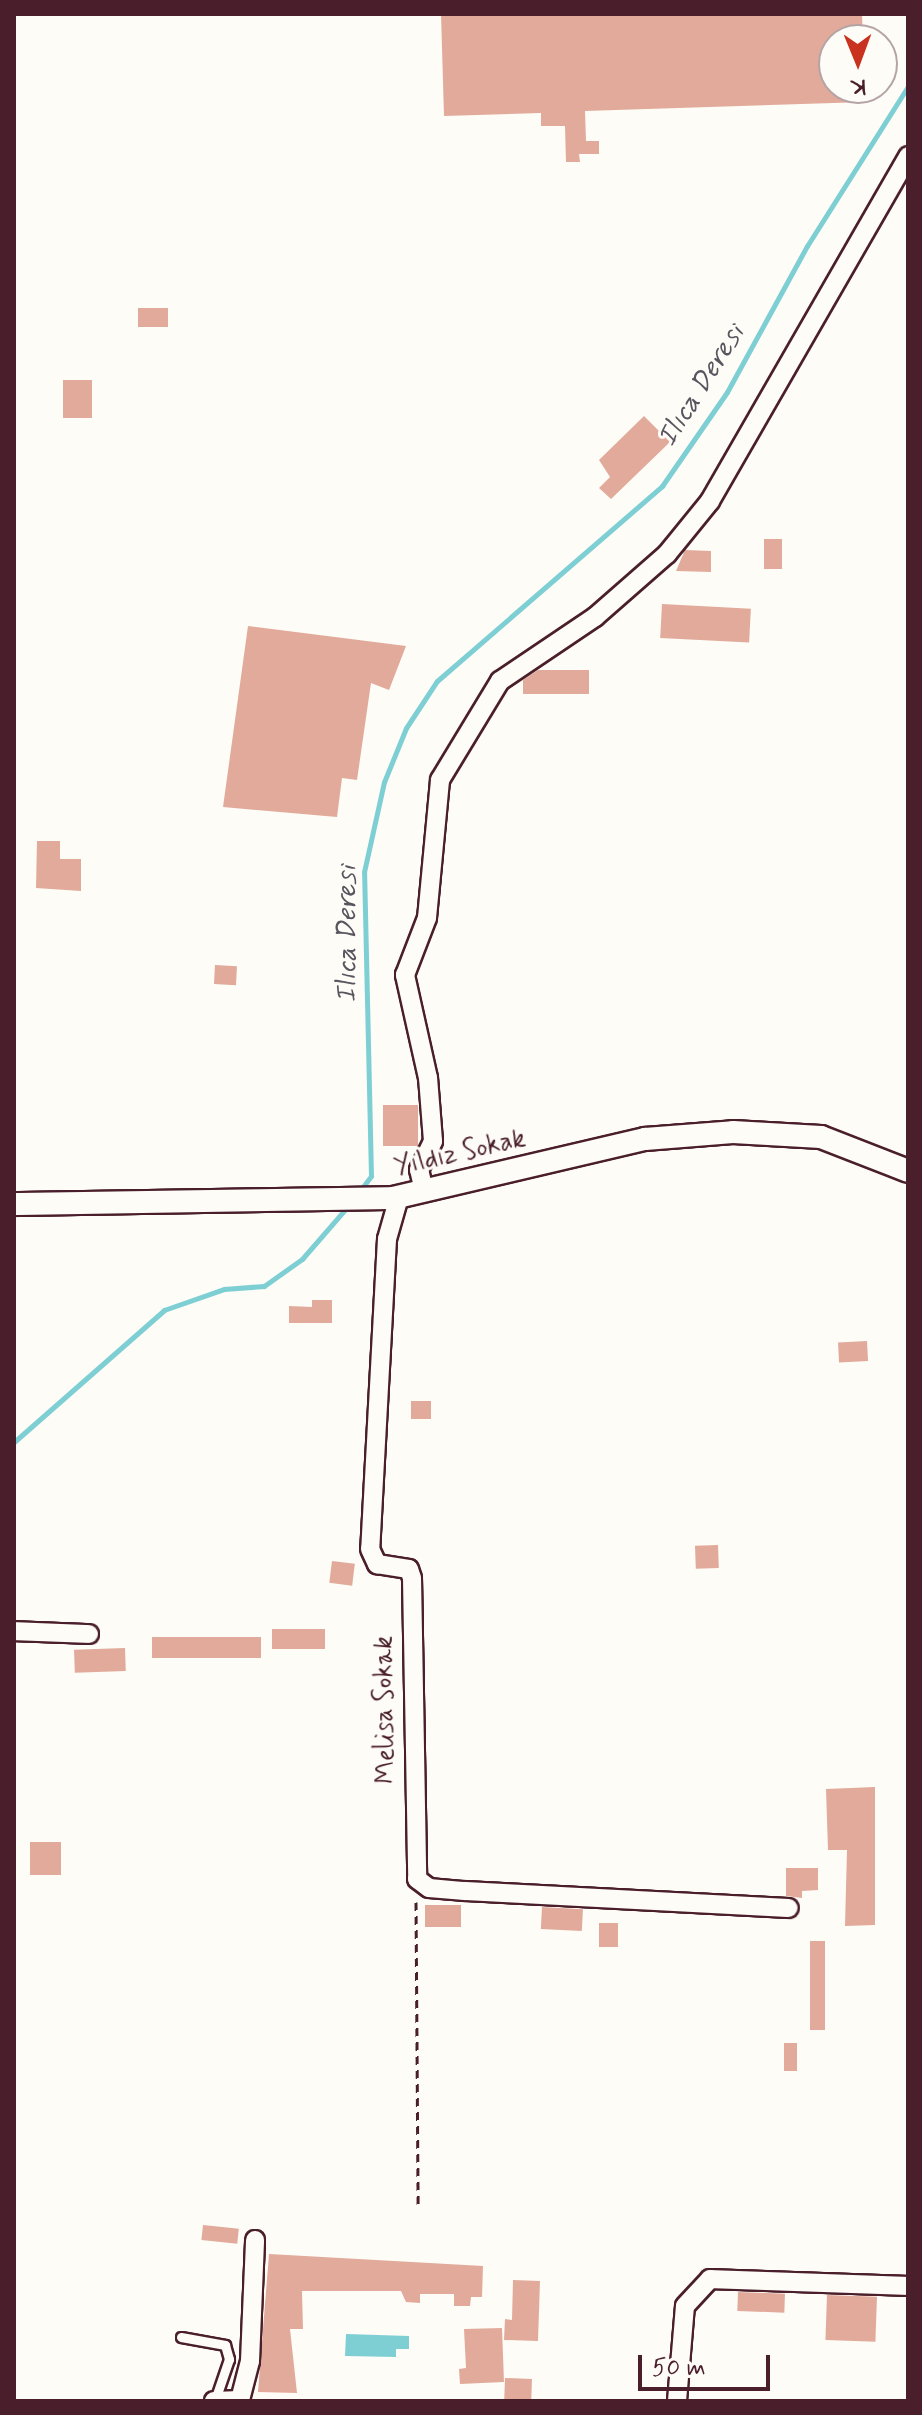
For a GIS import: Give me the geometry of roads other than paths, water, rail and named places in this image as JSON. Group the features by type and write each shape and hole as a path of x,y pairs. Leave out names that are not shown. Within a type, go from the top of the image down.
{"street":[{"path":"424,1191 419,1170 433,1141 428,1078 405,975 427,918 440,780 500,681 595,617 667,554 710,501 908,156"},
{"name":"Yıldız Sokak","path":"14,1204 325,1202 396,1198 645,1139 733,1132 821,1137 908,1171"},
{"name":"Melisa Sokak","path":"396,1198 387,1239 370,1549 377,1564 409,1569 412,1578 414,1865 421,1883 465,1891 789,1908"},
{"path":"14,1631 89,1634"},
{"path":"215,2399 241,2401 250,2361 255,2240"},
{"path":"677,2401 685,2306 710,2279 908,2286"}],"lane":[{"path":"181,2337 225,2345 229,2359 215,2399"}],"water":[{"path":"346,2334 409,2336 409,2349 396,2349 396,2357 345,2356"}],"waterway":[{"name":"Ilıca Deresi","path":"359,1192 371,1176 364,872 384,782 406,728 437,681 662,486 727,392 807,246 908,86"},
{"name":"Ilıca Deresi","path":"14,1442 164,1310 224,1289 264,1286 302,1259 348,1206"}]}
